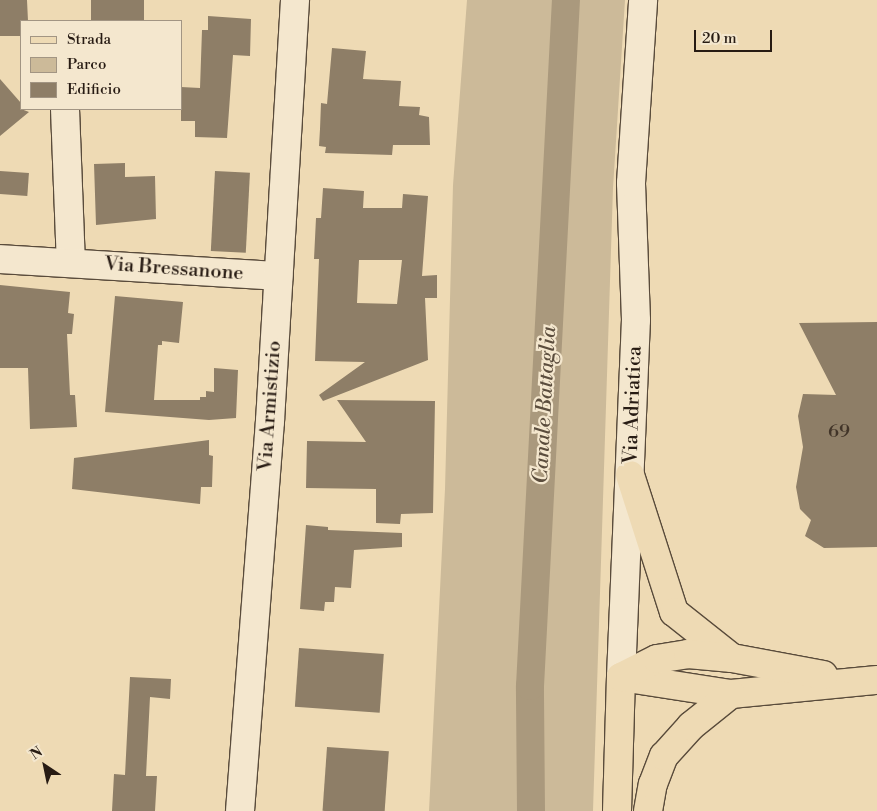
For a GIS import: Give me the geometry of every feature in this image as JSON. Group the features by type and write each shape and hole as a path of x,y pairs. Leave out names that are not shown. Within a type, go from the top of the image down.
{"main road":[{"path":"630,475 674,612 732,658"},
{"path":"621,677 657,659 688,654 732,658 864,680"},
{"path":"621,677 731,694 864,680"},
{"name":"Via Adriatica","path":"617,811 621,677"},
{"path":"648,811 653,784 664,756 691,726 731,694"}],"street":[{"name":"Via Armistizio","path":"240,811 270,420 296,0"},
{"name":"Via Adriatica","path":"621,677 636,320 631,184 643,0"},
{"path":"65,110 71,262"},
{"name":"Via Bressanone","path":"0,259 278,276"}],"green space":[{"path":"467,0 625,0 613,188 593,811 429,811 445,489 453,185"}],"building":[{"path":"0,0 27,0 28,20 20,20 20,36 0,36"},
{"path":"91,0 144,0 144,20 91,20"},
{"path":"208,16 251,19 250,56 233,55 227,138 195,137 195,121 181,121 182,87 200,88 202,30 208,30"},
{"path":"332,48 366,51 363,79 401,81 399,106 420,107 419,115 429,117 430,145 393,145 392,155 325,153 326,147 319,146 321,103 327,104"},
{"path":"0,79 20,102 20,110 29,112 0,136"},
{"path":"125,163 125,177 155,176 156,219 96,225 94,164"},
{"path":"0,171 29,173 27,196 0,194"},
{"path":"215,171 250,173 246,253 211,251"},
{"path":"323,188 364,191 363,208 402,208 403,194 428,196 422,276 437,275 437,298 425,298 428,360 323,401 319,395 365,362 315,361 319,259 314,259 316,218 321,218","holes":["359,260 402,260 397,304 357,303"]},
{"path":"0,285 70,292 68,313 74,314 72,334 67,334 70,395 75,395 77,427 30,429 28,368 0,368"},
{"path":"115,296 183,302 179,343 162,341 162,345 158,345 154,400 200,400 200,397 206,397 206,391 214,392 214,368 238,370 236,418 209,420 105,412"},
{"path":"877,322 877,547 824,548 805,536 811,520 800,509 796,487 803,447 798,416 803,394 836,395 799,323"},
{"path":"337,400 435,401 433,513 401,514 400,524 376,523 376,489 306,488 307,441 366,442"},
{"path":"209,440 209,455 213,456 212,487 201,487 200,504 72,489 74,458"},
{"path":"306,525 328,527 328,530 402,533 402,547 354,550 351,588 335,587 334,602 325,602 324,611 300,609"},
{"path":"299,648 384,654 380,713 295,707"},
{"path":"130,677 171,679 170,699 150,697 146,776 157,776 155,811 112,811 114,774 125,775"},
{"path":"327,747 389,751 385,811 323,811"}],"waterway":[{"name":"Canale Battaglia","path":"531,811 530,686 566,0"}]}
